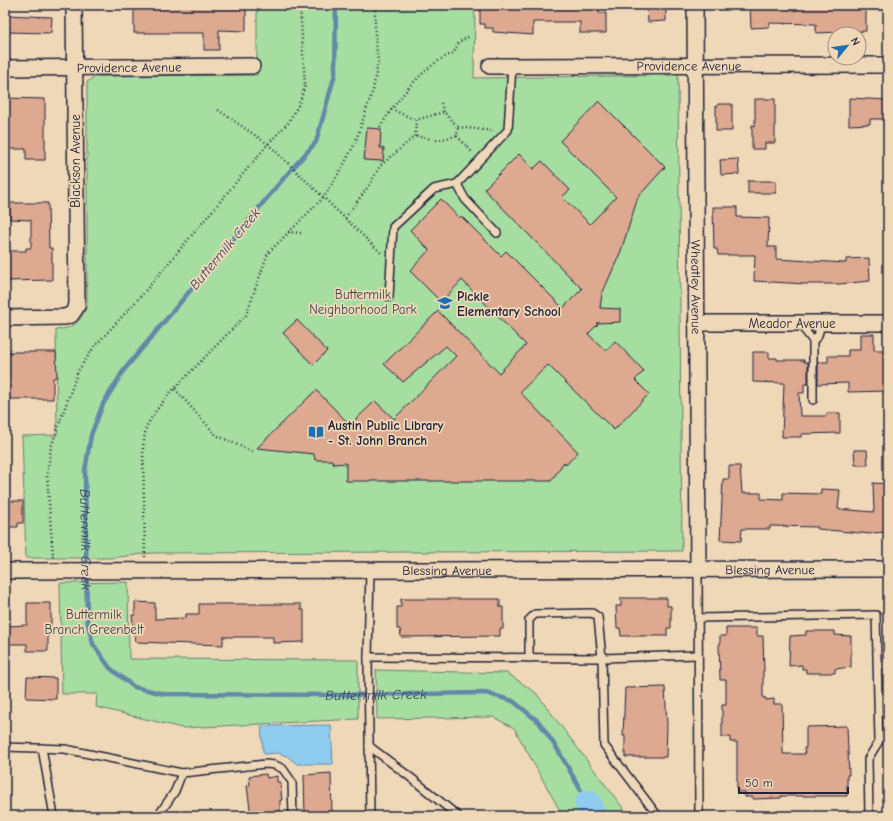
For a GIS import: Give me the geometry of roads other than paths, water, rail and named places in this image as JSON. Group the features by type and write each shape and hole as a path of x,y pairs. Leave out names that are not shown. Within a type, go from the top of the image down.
{"street":[{"name":"Blackson Avenue","path":"5,318 64,317 71,315 76,306 74,5"},
{"name":"Wheatley Avenue","path":"695,5 694,65 698,570"},
{"name":"Providence Avenue","path":"490,66 888,65"},
{"name":"Providence Avenue","path":"5,68 252,66"},
{"name":"Meador Avenue","path":"696,323 888,323"},
{"name":"Blessing Avenue","path":"5,571 888,569"}],"lane":[{"path":"389,297 393,227 434,189 457,184 508,130 512,66"},
{"path":"457,184 465,199 497,233"},
{"path":"805,323 806,332 813,341 813,400"},
{"path":"813,341 818,336 821,323"},
{"path":"370,570 368,657 370,816"},
{"path":"698,570 699,816"},
{"path":"529,658 529,620 535,614 592,613 598,617 602,658 604,745 658,816"},
{"path":"698,618 876,615 879,741 868,759 869,816"},
{"path":"368,657 602,658 698,655"},
{"path":"878,665 888,665"},
{"path":"369,746 458,816"},
{"path":"5,747 65,749 182,773 266,764 274,765 283,769 292,782 294,816"},
{"path":"42,748 54,816"},
{"path":"158,816 175,791 182,773"}],"water":[{"path":"331,725 333,764 297,764 287,756 278,753 264,754 261,726"}],"waterway":[{"name":"Buttermilk Creek","path":"336,5 335,74 316,142 283,179 124,370 103,404 91,435 85,471 87,620 93,644 110,668 134,687 165,694 342,695 486,693 513,701 539,722 558,750 588,803"},
{"name":"Buttermilk Creek","path":"588,803 593,816"}],"place":[{"name":"Pickle Elementary School","path":"445,303"},
{"name":"Austin Public Library - St. John Branch","path":"316,432"}],"park label":[{"name":"Buttermilk Neighborhood Park","path":"363,302"},
{"name":"Buttermilk Branch Greenbelt","path":"94,622"}]}
